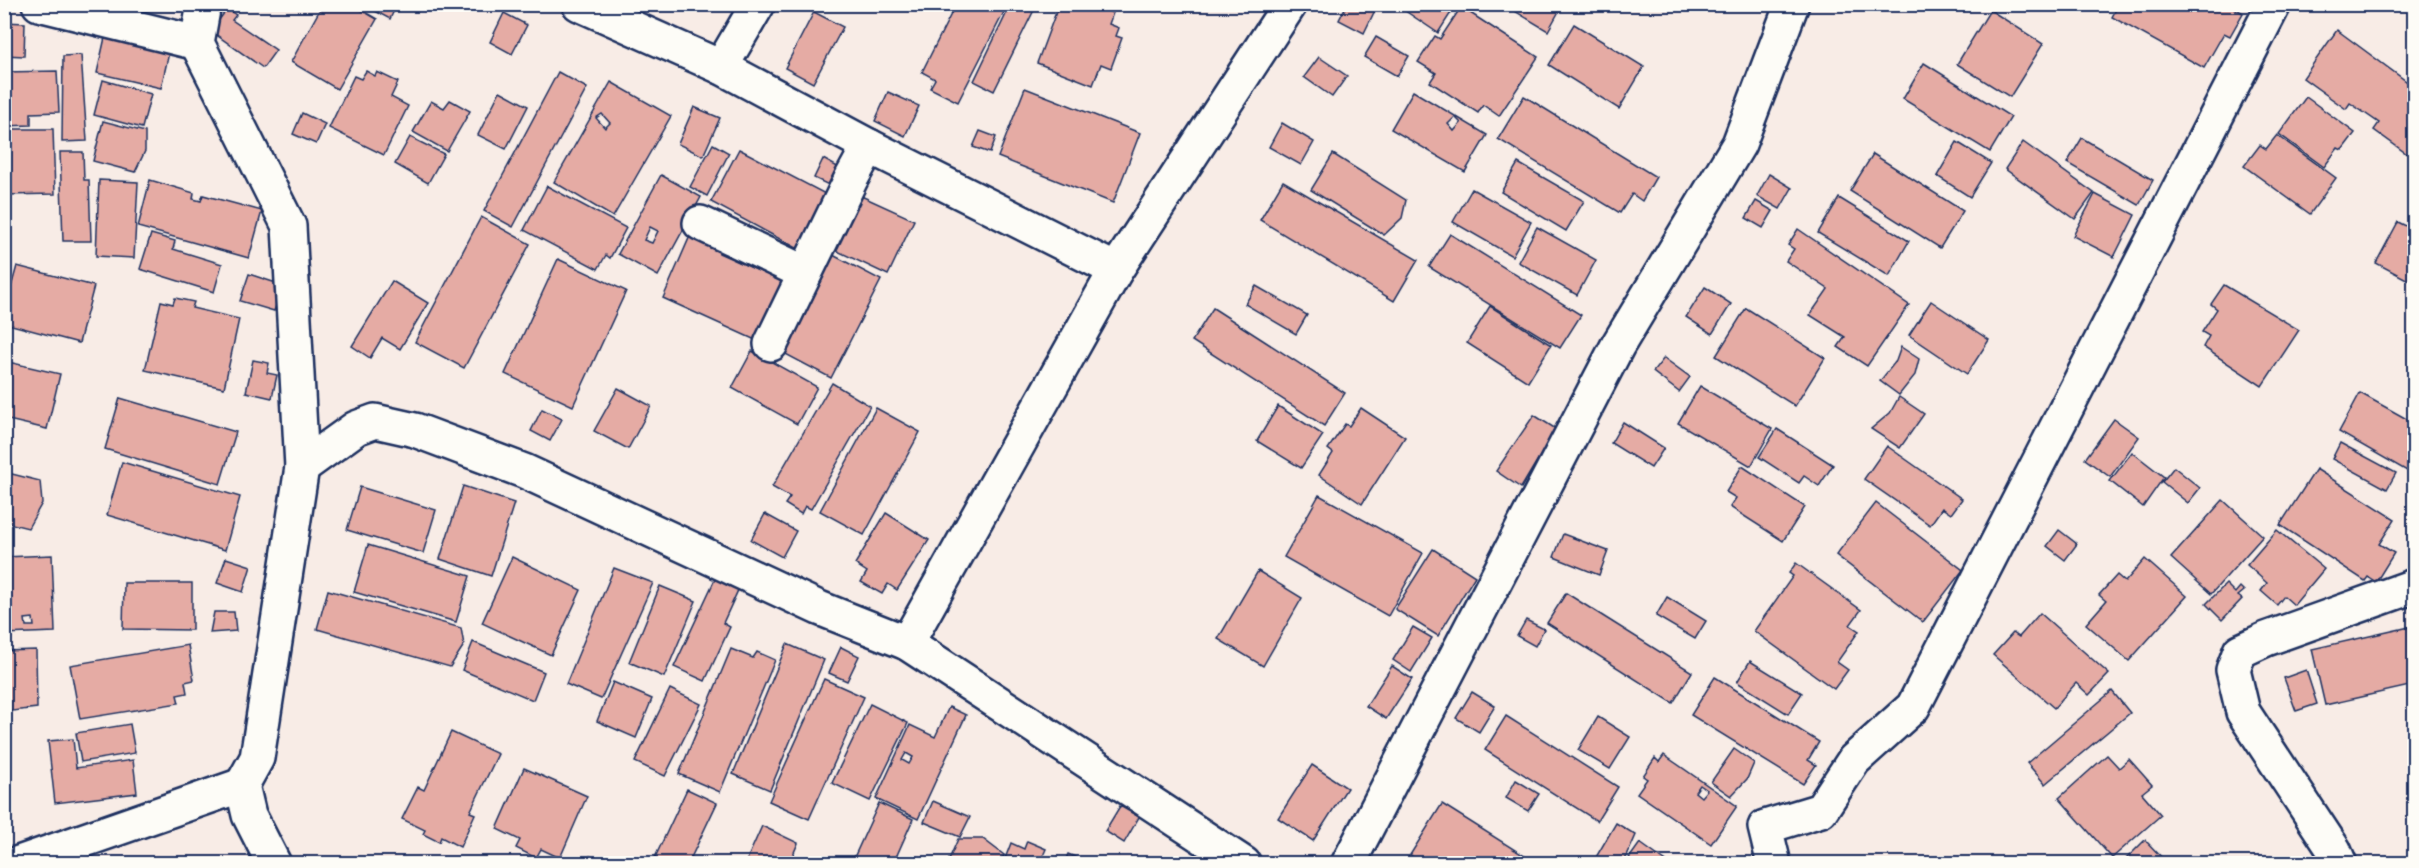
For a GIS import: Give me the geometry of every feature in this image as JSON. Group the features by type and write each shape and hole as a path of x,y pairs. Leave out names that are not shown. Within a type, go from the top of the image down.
{"street":[{"path":"39,4 197,44"},
{"path":"16,864 242,785 257,758 302,467 289,226 197,44 204,4"},
{"path":"579,4 722,67 869,146 1116,270"},
{"path":"722,67 758,4"},
{"path":"907,643 1116,270 1290,4"},
{"path":"1348,864 1618,345 1739,144 1792,4"},
{"path":"1774,864 1765,827 1821,810 1854,760 1913,707 2274,4"},
{"path":"771,344 869,146"},
{"path":"700,223 805,273"},
{"path":"302,467 356,428 375,421 415,430 524,471 819,609 907,643 1244,864"},
{"path":"2340,864 2334,850 2243,711 2233,670 2240,651 2266,639 2415,586"},
{"path":"242,785 249,815 274,864"}],"building":[{"path":"323,4 351,4 377,19 337,89 291,62"},
{"path":"362,4 397,4 390,19"},
{"path":"956,4 1008,4 958,102 930,88 935,79 922,72"},
{"path":"1011,4 1037,4 994,91 974,81"},
{"path":"1059,4 1091,4 1113,13 1109,24 1119,28 1116,36 1122,38 1111,68 1101,64 1093,85 1037,63"},
{"path":"1347,4 1378,4 1364,33 1339,20"},
{"path":"1395,4 1449,4 1454,8 1438,33"},
{"path":"1503,4 1563,4 1548,31"},
{"path":"2087,4 2104,4 2100,11"},
{"path":"2119,4 2228,4 2243,13 2230,36 2224,33 2204,68 2112,17"},
{"path":"1461,7 1538,57 1499,116 1483,105 1478,113 1430,82 1436,73 1418,62 1435,36 1440,39"},
{"path":"227,9 236,15 232,20 276,50 263,68 211,31"},
{"path":"1990,10 2043,44 2010,97 1957,64"},
{"path":"814,12 843,27 813,83 785,68"},
{"path":"504,13 527,25 512,54 490,42"},
{"path":"4,22 25,23 24,56 4,55"},
{"path":"1574,24 1644,67 1619,109 1549,65"},
{"path":"2337,30 2414,87 2414,159 2374,130 2379,123 2350,103 2346,109 2303,78"},
{"path":"106,33 170,48 161,88 97,73"},
{"path":"1376,37 1409,56 1397,76 1364,57"},
{"path":"81,55 87,141 62,142 63,56"},
{"path":"1319,57 1347,76 1332,97 1304,77"},
{"path":"1924,63 2011,117 1990,152 1903,99"},
{"path":"57,71 59,112 31,113 31,125 4,126 4,72"},
{"path":"366,71 375,76 377,72 398,82 391,97 408,106 384,155 329,128 354,76 361,79"},
{"path":"558,72 587,88 513,227 484,211"},
{"path":"103,80 151,94 142,128 94,115"},
{"path":"611,82 671,116 613,217 554,182","holes":["602,114 610,123 605,128 596,118"]},
{"path":"1025,88 1140,133 1113,203 998,157"},
{"path":"500,91 528,106 506,149 478,135"},
{"path":"1413,91 1487,135 1465,172 1391,129","holes":["1455,117 1461,123 1454,131 1448,124"]},
{"path":"888,92 919,106 905,136 875,121"},
{"path":"1524,96 1656,177 1642,201 1632,194 1620,213 1498,139"},
{"path":"2306,97 2355,133 2342,150 2338,148 2324,167 2279,134"},
{"path":"450,100 470,111 447,151 413,132 431,101 444,108"},
{"path":"694,107 720,118 703,156 678,144"},
{"path":"302,113 325,124 316,144 293,134"},
{"path":"103,121 145,132 145,151 135,172 93,161"},
{"path":"1282,123 1314,142 1301,165 1269,147"},
{"path":"4,129 53,129 55,194 4,195"},
{"path":"980,131 996,137 990,153 973,147"},
{"path":"2277,135 2336,178 2310,214 2244,166 2260,145 2266,149"},
{"path":"410,137 444,154 428,183 395,164"},
{"path":"2082,138 2153,180 2139,205 2067,163"},
{"path":"1957,142 1991,163 1970,197 1937,176"},
{"path":"2023,142 2094,193 2075,219 2005,169"},
{"path":"713,144 729,153 707,196 690,187"},
{"path":"739,149 837,200 808,254 711,202"},
{"path":"60,152 83,152 84,180 89,180 91,241 63,241"},
{"path":"1333,154 1406,200 1402,218 1384,235 1311,190"},
{"path":"1873,154 1963,211 1940,248 1850,191"},
{"path":"823,159 845,171 837,189 814,178"},
{"path":"1518,163 1584,201 1566,231 1501,192"},
{"path":"1769,174 1792,188 1780,209 1757,196"},
{"path":"661,175 701,197 658,276 618,254","holes":["650,227 658,231 652,243 644,240"]},
{"path":"99,180 138,182 134,258 96,256"},
{"path":"150,180 194,193 193,199 201,201 203,195 262,211 249,258 138,227"},
{"path":"1283,181 1418,260 1394,301 1260,220"},
{"path":"547,186 626,228 610,258 606,255 598,269 524,230"},
{"path":"1472,189 1531,222 1512,256 1453,222"},
{"path":"2095,194 2135,215 2114,257 2073,236"},
{"path":"859,195 914,220 888,275 833,249"},
{"path":"1839,198 1909,241 1889,276 1818,233"},
{"path":"1756,201 1773,211 1763,228 1746,218"},
{"path":"481,217 530,244 464,368 415,342"},
{"path":"2398,222 2414,230 2414,283 2376,263"},
{"path":"1537,227 1596,260 1577,295 1518,262"},
{"path":"1798,229 1909,305 1867,366 1838,347 1845,337 1810,315 1828,289 1786,261 1794,249 1788,245"},
{"path":"151,234 175,241 173,249 222,264 214,292 140,269"},
{"path":"1450,234 1581,315 1560,348 1429,267"},
{"path":"690,236 722,244 719,253 788,284 762,343 663,298"},
{"path":"829,253 881,280 831,378 778,350"},
{"path":"558,259 626,291 573,406 505,374"},
{"path":"17,266 94,286 79,343 4,323 4,312"},
{"path":"249,274 282,285 274,311 240,301"},
{"path":"392,281 428,303 400,349 382,338 370,358 352,346"},
{"path":"2224,285 2299,330 2262,386 2203,347 2209,336 2202,332 2217,309 2211,304"},
{"path":"1256,286 1307,315 1296,334 1245,304"},
{"path":"1705,287 1731,304 1712,334 1686,317"},
{"path":"175,298 194,302 192,308 239,319 224,388 145,370 161,301 173,304"},
{"path":"1931,301 1989,340 1967,374 1909,335"},
{"path":"1490,306 1551,345 1528,382 1467,343"},
{"path":"1213,308 1345,393 1324,426 1192,341"},
{"path":"1746,308 1825,358 1795,406 1716,356"},
{"path":"1901,347 1919,359 1915,375 1899,395 1880,381 1896,361"},
{"path":"752,351 817,387 797,424 732,388"},
{"path":"1664,358 1690,377 1679,392 1653,372"},
{"path":"253,360 269,363 267,373 277,375 272,398 246,392"},
{"path":"4,361 60,374 47,429 4,419"},
{"path":"832,383 870,406 811,509 805,506 801,514 785,504 790,497 772,487"},
{"path":"1700,386 1772,429 1751,466 1678,423"},
{"path":"618,388 651,406 628,449 594,431"},
{"path":"2360,393 2414,423 2414,475 2339,432"},
{"path":"1899,397 1924,414 1900,448 1871,429 1890,413"},
{"path":"120,398 236,432 220,484 105,449"},
{"path":"1278,406 1323,435 1301,468 1257,441"},
{"path":"876,408 920,432 864,535 820,511"},
{"path":"1361,408 1405,437 1362,504 1319,475 1333,453 1328,449 1345,424 1349,426"},
{"path":"542,409 562,419 550,441 531,431"},
{"path":"1534,415 1556,429 1521,488 1496,471"},
{"path":"2114,419 2139,437 2110,477 2085,459"},
{"path":"1623,422 1664,448 1651,468 1611,443"},
{"path":"1777,429 1833,465 1819,486 1804,476 1799,483 1759,457"},
{"path":"2340,443 2396,473 2387,489 2332,459"},
{"path":"1887,446 1962,499 1951,514 1942,508 1930,525 1864,479"},
{"path":"2132,452 2164,477 2143,507 2110,481"},
{"path":"122,462 240,497 225,550 107,515"},
{"path":"1742,466 1805,507 1783,541 1730,507 1736,498 1726,492"},
{"path":"2174,467 2200,488 2188,503 2162,482"},
{"path":"2316,469 2395,519 2379,544 2394,553 2376,582 2368,577 2365,581 2280,525"},
{"path":"4,472 40,481 42,503 28,528 4,522"},
{"path":"463,486 514,503 491,576 440,559"},
{"path":"360,487 436,510 423,553 347,530"},
{"path":"1319,495 1423,553 1388,616 1284,557"},
{"path":"2223,500 2263,536 2211,594 2171,558"},
{"path":"1876,503 1963,570 1923,622 1836,555"},
{"path":"886,513 929,540 897,590 888,584 882,594 861,582 867,572 855,564"},
{"path":"765,514 796,531 782,557 751,540"},
{"path":"2059,530 2077,544 2065,560 2047,546"},
{"path":"2277,530 2324,569 2294,605 2284,596 2277,605 2261,591 2267,583 2247,565"},
{"path":"1563,534 1608,551 1599,575 1554,557"},
{"path":"368,545 470,576 456,622 354,592"},
{"path":"1433,549 1475,576 1438,636 1395,609"},
{"path":"52,555 55,632 4,634 4,557","holes":["33,618 34,626 26,626 25,619"]},
{"path":"512,557 581,590 551,655 482,623"},
{"path":"226,558 251,566 243,592 217,583"},
{"path":"2145,559 2187,596 2129,661 2086,624 2106,601 2099,595 2117,575 2125,582"},
{"path":"1796,563 1861,610 1850,625 1859,631 1837,662 1848,670 1834,689 1754,631 1793,576 1789,573"},
{"path":"614,568 653,583 601,699 566,684"},
{"path":"1258,571 1302,598 1263,666 1218,639"},
{"path":"716,577 739,588 723,623 730,627 705,681 674,667"},
{"path":"124,583 192,583 192,630 123,629"},
{"path":"2226,584 2235,593 2240,587 2244,591 2238,596 2242,599 2222,620 2206,604"},
{"path":"660,586 696,601 664,677 629,662"},
{"path":"328,590 461,628 464,645 450,667 317,629"},
{"path":"1566,593 1692,672 1673,703 1547,623"},
{"path":"1667,597 1706,621 1695,639 1656,616"},
{"path":"214,612 234,612 236,631 210,633"},
{"path":"2040,613 2109,674 2089,695 2076,683 2054,708 1993,655 2013,633 2019,637"},
{"path":"1526,620 1544,629 1535,646 1517,636"},
{"path":"2414,626 2414,685 2325,705 2312,649"},
{"path":"1413,627 1432,638 1411,672 1393,660"},
{"path":"473,642 544,672 533,700 462,670"},
{"path":"787,644 824,660 770,790 733,774"},
{"path":"188,645 194,680 185,682 187,693 177,695 179,703 80,719 70,665"},
{"path":"841,647 859,656 847,681 829,673"},
{"path":"731,649 753,658 757,652 775,660 720,792 679,774"},
{"path":"36,650 37,708 4,712 4,651"},
{"path":"1750,661 1802,693 1788,714 1737,682"},
{"path":"1392,666 1412,679 1386,719 1366,706"},
{"path":"2306,670 2317,704 2296,711 2284,678"},
{"path":"1715,677 1819,742 1808,760 1816,765 1803,784 1691,715"},
{"path":"824,679 864,697 809,819 769,801"},
{"path":"613,682 652,699 636,738 597,721"},
{"path":"670,689 701,704 665,776 635,762"},
{"path":"2112,691 2130,713 2045,784 2027,763"},
{"path":"1472,692 1495,706 1479,732 1456,718"},
{"path":"870,704 908,723 870,801 832,783"},
{"path":"949,707 966,715 918,819 876,799 910,725 935,737","holes":["906,753 913,757 909,764 902,760"]},
{"path":"1506,716 1618,787 1597,821 1485,750"},
{"path":"1598,717 1630,737 1610,769 1578,750"},
{"path":"130,724 135,753 81,762 76,733"},
{"path":"451,732 498,754 470,812 475,814 460,847 441,837 439,842 423,834 425,830 402,819 418,787 424,790"},
{"path":"73,739 76,768 133,760 137,793 55,803 48,741"},
{"path":"1734,749 1754,763 1747,779 1731,796 1711,782"},
{"path":"1664,755 1737,806 1711,844 1637,793 1647,779 1643,776 1655,758 1659,762","holes":["1700,785 1707,790 1701,797 1695,792"]},
{"path":"2107,755 2119,768 2129,759 2152,785 2142,793 2161,815 2112,858 2059,798"},
{"path":"1312,765 1347,788 1313,841 1278,818"},
{"path":"524,768 587,796 560,858 541,849 536,858 516,848 520,840 497,829"},
{"path":"1516,780 1539,794 1528,811 1506,798"},
{"path":"687,789 717,803 688,864 652,864"},
{"path":"933,801 970,817 960,837 924,822"},
{"path":"879,803 913,819 893,864 856,864 852,862"},
{"path":"1442,804 1534,862 1533,864 1424,864 1410,855"},
{"path":"1120,806 1139,817 1124,843 1105,831"},
{"path":"1616,823 1636,835 1625,860 1622,864 1592,864"},
{"path":"762,826 798,843 789,864 745,864"},
{"path":"958,839 983,839 1004,855 1000,864 947,864"},
{"path":"2145,840 2168,864 2121,864"},
{"path":"1027,841 1046,849 1042,858 1050,861 1049,864 1003,864 1011,843 1024,849"},
{"path":"1640,843 1669,864 1625,864"},
{"path":"1068,854 1084,861 1083,864 1064,864"},
{"path":"590,856 605,864 586,864"}]}
